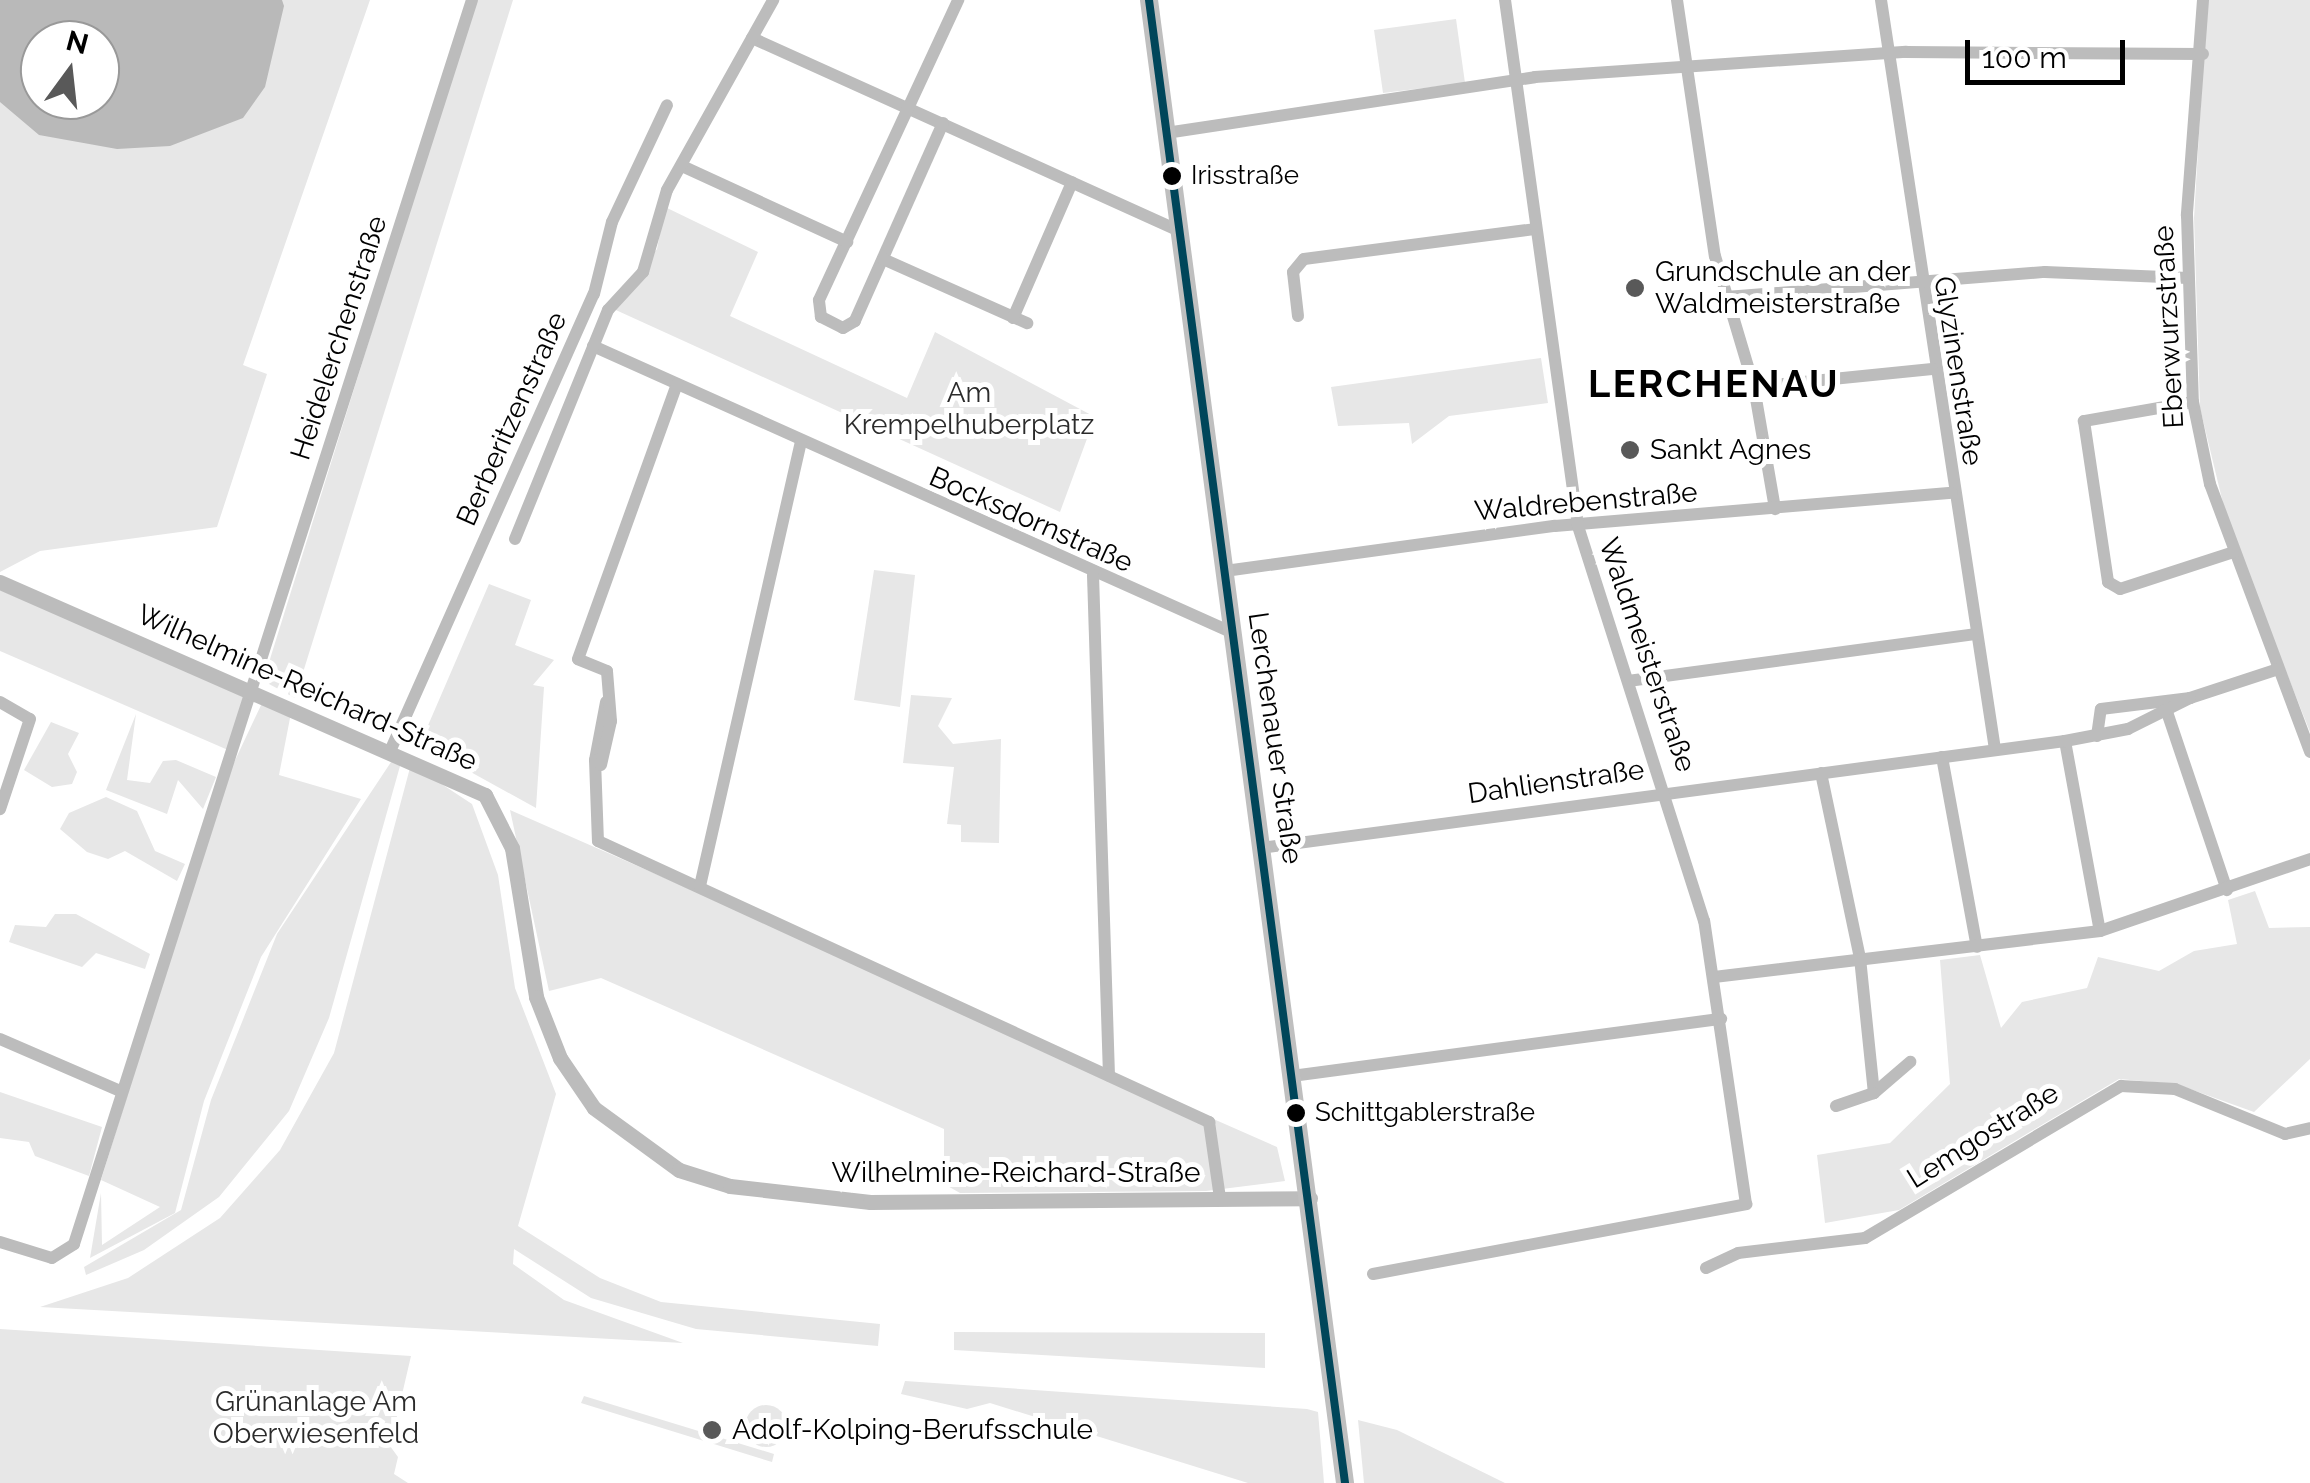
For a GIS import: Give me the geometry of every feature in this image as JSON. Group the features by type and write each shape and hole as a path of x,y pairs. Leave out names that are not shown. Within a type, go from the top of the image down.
{"main road":[{"name":"Lerchenauer Straße","path":"1148,0 1310,1198 1344,1483"}],"street":[{"name":"Heidelerchenstraße","path":"0,1242 66,1254 258,691 472,0"},
{"name":"Berberitzenstraße","path":"516,538 608,310 643,272 682,166 773,0"},
{"path":"942,124 856,321 834,324 818,310 958,0"},
{"name":"Waldmeisterstraße","path":"1373,1274 1746,1204 1714,976 1667,792 1578,526 1505,0"},
{"path":"1678,0 1726,297 1754,387 1775,510"},
{"name":"Glyzinenstraße","path":"1881,0 1917,278 1995,749"},
{"name":"Eberwurzstraße","path":"2203,0 2188,278 2194,402 2234,552 2310,752"},
{"path":"752,38 1179,231"},
{"path":"1166,133 1517,81 1687,67 1888,55 2203,54"},
{"name":"Berberitzenstraße","path":"390,749 594,294 612,222 667,106"},
{"path":"682,166 847,242"},
{"path":"1013,318 1072,182"},
{"path":"1298,316 1293,272 1304,259 1536,229"},
{"path":"883,259 1027,324"},
{"path":"1726,297 1917,278 2188,278"},
{"name":"Bocksdornstraße","path":"593,346 1093,574 1233,633"},
{"path":"1754,387 1932,369"},
{"path":"677,384 578,659 606,671 595,834 1216,1128 1220,1198"},
{"path":"2194,402 2084,421 2108,582 2120,589 2234,552"},
{"path":"700,886 800,441"},
{"name":"Waldrebenstraße","path":"1225,571 1578,526 1952,493"},
{"path":"1093,574 1109,1076"},
{"name":"Wilhelmine-Reichard-Straße","path":"0,582 470,784 496,809 512,848 536,996 560,1058 594,1108 679,1170 744,1188 870,1202 1310,1198"},
{"path":"1628,681 1975,634"},
{"name":"Dahlienstraße","path":"2097,736 2096,711 2190,698 2278,670"},
{"name":"Dahlienstraße","path":"1261,848 2097,736 2167,712 2190,698"},
{"path":"0,702 22,712 30,722 0,808"},
{"path":"2167,712 2227,890"},
{"path":"2065,741 2100,931"},
{"path":"1942,757 1977,947"},
{"path":"1821,773 1860,958 1874,1094"},
{"path":"1714,976 2100,931 2310,859"},
{"path":"1292,1076 1721,1019"},
{"path":"0,1039 120,1091"},
{"path":"1836,1106 1874,1094 1910,1062"},
{"name":"Lemgostraße","path":"1706,1268 1738,1254 1865,1238 2121,1086 2175,1089 2285,1134 2310,1128"}],"green space":[{"path":"0,0 370,0 243,365 267,374 217,527 40,551 0,572"},
{"path":"475,0 513,0 295,698 269,684 266,672"},
{"path":"2207,0 2310,0 2310,732 2229,528 2200,408 2194,218"},
{"path":"1456,19 1465,83 1383,93 1374,30"},
{"name":"Am Krempelhuberplatz","path":"665,207 758,252 730,316 907,398 935,332 1095,417 1060,512 607,306 657,249"},
{"path":"1541,358 1548,403 1449,416 1412,444 1409,423 1338,426 1331,387"},
{"path":"874,570 915,575 900,707 854,700"},
{"path":"489,584 531,600 515,645 554,660 533,685 544,687 536,808 420,744"},
{"path":"0,590 250,697 228,750 0,651"},
{"path":"911,695 952,698 938,726 953,744 1001,739 999,843 961,842 961,825 947,824 954,767 903,763"},
{"path":"263,701 291,713 279,775 361,799 261,957 204,1101 175,1213 90,1258 101,1193 102,1245 160,1207 101,1180 222,788"},
{"path":"136,714 127,780 150,783 163,761 176,760 216,777 203,809 178,780 167,814 106,790"},
{"path":"51,722 79,733 68,754 77,772 72,784 52,787 24,770"},
{"path":"395,756 402,759 329,1018 289,1111 219,1197 144,1250 86,1275 84,1267 181,1210 211,1100 277,934"},
{"path":"411,764 472,804 498,875 515,988 556,1094 518,1226 600,1278 661,1302 880,1324 878,1346 696,1329 591,1298 514,1249 513,1264 564,1300 683,1343 40,1307 128,1278 220,1218 280,1150 334,1053"},
{"path":"106,797 137,811 155,851 185,864 177,881 125,851 108,859 87,852 60,829 69,813"},
{"path":"510,810 1277,1147 1285,1181 1206,1191 960,1193 944,1184 944,1129 601,978 549,991"},
{"path":"2255,891 2269,928 2310,927 2310,1059 2254,1112 2176,1084 2119,1079 1899,1210 1825,1223 1817,1155 1890,1143 1950,1084 1940,960 1980,955 2001,1028 2022,1002 2087,988 2098,957 2159,971 2194,951 2237,944 2228,900"},
{"path":"55,914 76,914 150,954 145,969 96,953 82,967 9,942 15,925 46,927"},
{"path":"0,1092 102,1127 89,1176 35,1156 29,1142 0,1138"},
{"name":"Grünanlage Am Oberwiesenfeld","path":"0,1329 411,1356 390,1446 398,1457 394,1474 408,1483 0,1483"},
{"path":"954,1332 1265,1333 1265,1368 954,1350"},
{"path":"905,1381 1307,1409 1318,1412 1324,1483 1248,1483 990,1403 967,1409 901,1394"},
{"path":"584,1396 774,1454 772,1462 581,1403"},
{"path":"766,1405 781,1411 787,1426 781,1441 766,1447 751,1441 745,1426 751,1411"},
{"path":"1358,1420 1397,1430 1505,1483 1364,1483"}],"shaded area":[{"path":"0,0 282,0 284,6 265,87 243,118 170,146 117,149 39,135 21,120 120,120 120,20 20,20 20,119 0,102"}],"transit line":[{"path":"1149,0 1345,1483"}],"place":[{"name":"Irisstraße","path":"1172,176"},
{"name":"Grundschule an der Waldmeisterstraße","path":"1635,288"},
{"name":"Sankt Agnes","path":"1630,450"},
{"name":"Schittgablerstraße","path":"1296,1113"},
{"name":"Adolf-Kolping-Berufsschule","path":"712,1430"}],"district":[{"name":"LERCHENAU","path":"1714,384"}]}
